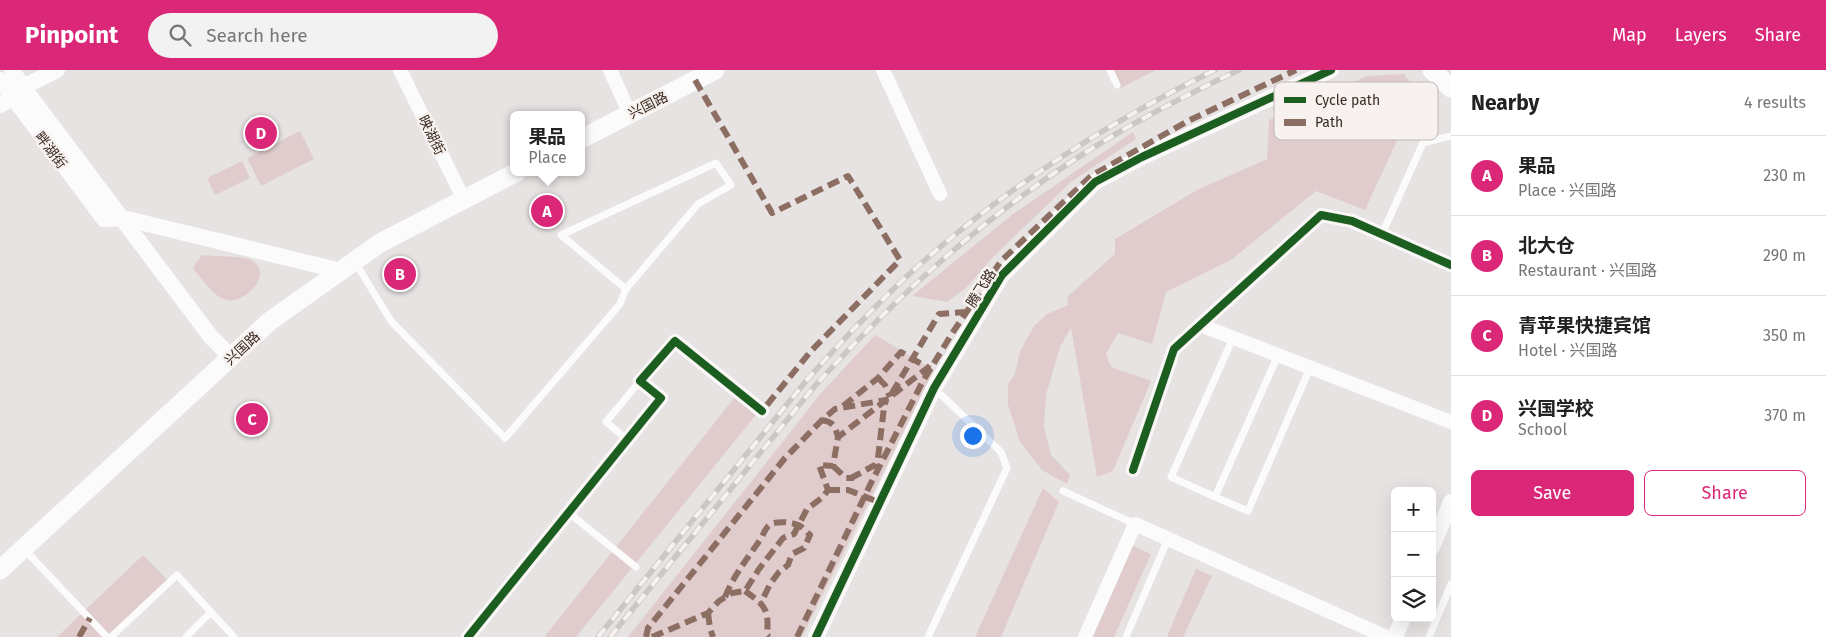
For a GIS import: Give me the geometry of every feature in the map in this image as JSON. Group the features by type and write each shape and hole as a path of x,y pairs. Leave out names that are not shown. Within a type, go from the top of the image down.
{"main road":[{"name":"兴国路","path":"585,137 715,70"},
{"path":"1441,71 1451,88"},
{"name":"兴国路","path":"0,570 270,321 380,243 510,176"}],"street":[{"path":"12,70 12,96 123,218 211,337 232,358"},
{"path":"12,96 57,70"},
{"name":"映湖街","path":"400,70 464,200"},
{"path":"610,70 630,114"},
{"path":"883,70 940,194"},
{"name":"腾飞路","path":"1305,82 1331,70"},
{"name":"畔湖街","path":"0,80 104,219 123,218"},
{"name":"腾飞路","path":"816,637 934,388 1002,275 1095,182 1142,157 1274,96"},
{"path":"1133,470 1174,348 1321,215 1352,221 1451,265"},
{"path":"123,218 348,266"},
{"path":"1200,325 1451,422"},
{"path":"468,637 662,398 640,381 675,341 762,411"},
{"path":"1436,538 1451,502"},
{"path":"1085,637 1135,524 1386,637"},
{"path":"1395,637 1401,622"}],"lane":[{"path":"1110,70 1117,85"},
{"path":"1438,139 1451,136"},
{"path":"1382,234 1423,143 1435,140"},
{"path":"348,266 391,320 505,438 620,304 626,289 698,204 731,185 716,163 561,235 626,289"},
{"path":"1233,338 1171,477 1248,511 1310,368"},
{"path":"1215,497 1278,355"},
{"path":"628,440 606,422 640,381"},
{"path":"928,637 1007,468 1001,452 934,388"},
{"path":"1062,491 1135,524"},
{"path":"569,513 636,567"},
{"path":"1126,637 1168,539"},
{"path":"24,548 109,637 177,575 234,637"},
{"path":"1429,637 1451,584"},
{"path":"186,637 212,612"}],"shaded area":[{"path":"1112,70 1156,70 1121,88"},
{"path":"1404,74 1410,82 1354,82 1367,76"},
{"path":"1274,118 1274,140 1397,140 1365,210 1316,191 1231,260 1166,292 1152,344 1118,333 1106,354 1111,367 1151,381 1113,471 1097,477 1071,328 1060,347 1046,395 1044,426 1051,455 1070,475 1067,484 1042,470 1020,442 1008,405 1008,384 1015,374 1020,351 1034,326 1047,314 1068,305 1067,297 1115,254 1115,239 1197,190 1267,159 1269,120"},
{"path":"300,131 314,159 261,186 247,158"},
{"path":"1133,132 1136,139 1072,181 994,256 967,287 947,302 912,296 1013,214"},
{"path":"242,161 250,178 215,195 207,178"},
{"path":"202,255 251,260 258,266 260,272 259,280 249,293 241,298 226,300 221,298 209,288 193,267"},
{"path":"875,335 934,370 802,637 628,637 822,392"},
{"path":"735,397 756,415 576,637 546,637 545,636"},
{"path":"1043,488 1059,502 1001,637 975,637"},
{"path":"1131,545 1151,554 1114,637 1090,637"},
{"path":"143,555 171,584 116,637 57,637"},
{"path":"1196,569 1212,576 1183,637 1169,637 1167,636"}],"railway":[{"path":"598,637 806,381 906,277 977,217 1053,163 1132,114 1215,70"},
{"path":"610,637 814,387 848,350 920,280 997,215 1078,157 1150,115 1239,70"}],"marked path":[{"path":"797,637 871,483 923,381 953,332 1001,261 1091,176 1188,121 1296,70"},
{"path":"695,80 772,213 848,176 900,260 811,351 762,411"},
{"path":"892,393 939,314 966,312"},
{"path":"843,406 878,378 901,352 930,369"},
{"path":"652,637 708,613 719,601 732,593 745,591 783,538 794,534 807,509 823,497 828,490 819,465 833,466 838,437 930,366"},
{"path":"878,378 885,385 890,397"},
{"path":"646,637 648,628 785,458 822,420 835,409 886,400 878,458 875,465 851,478"},
{"path":"822,420 833,425 838,437"},
{"path":"833,466 846,478 851,478 851,481"},
{"path":"828,490 848,490 881,503"},
{"path":"725,597 737,574 765,530 771,524 781,522 799,526 810,535 804,548 792,554 788,565 779,572 770,584 761,603"},
{"path":"745,591 765,609 767,635 769,637"},
{"path":"708,613 713,637"},
{"path":"79,637 90,618"}],"cycle path":[{"path":"1305,82 1331,70"},
{"path":"816,637 934,388 1002,275 1095,182 1142,157 1274,96"},
{"path":"1133,470 1174,349 1321,215 1352,221 1451,265"},
{"path":"468,637 661,398 640,381 675,341 762,411"}],"place":[{"name":"兴国学校","path":"261,133"},
{"name":"果品","path":"547,211"},
{"name":"北大仓","path":"400,274"},
{"name":"青苹果快捷宾馆","path":"252,419"}]}
